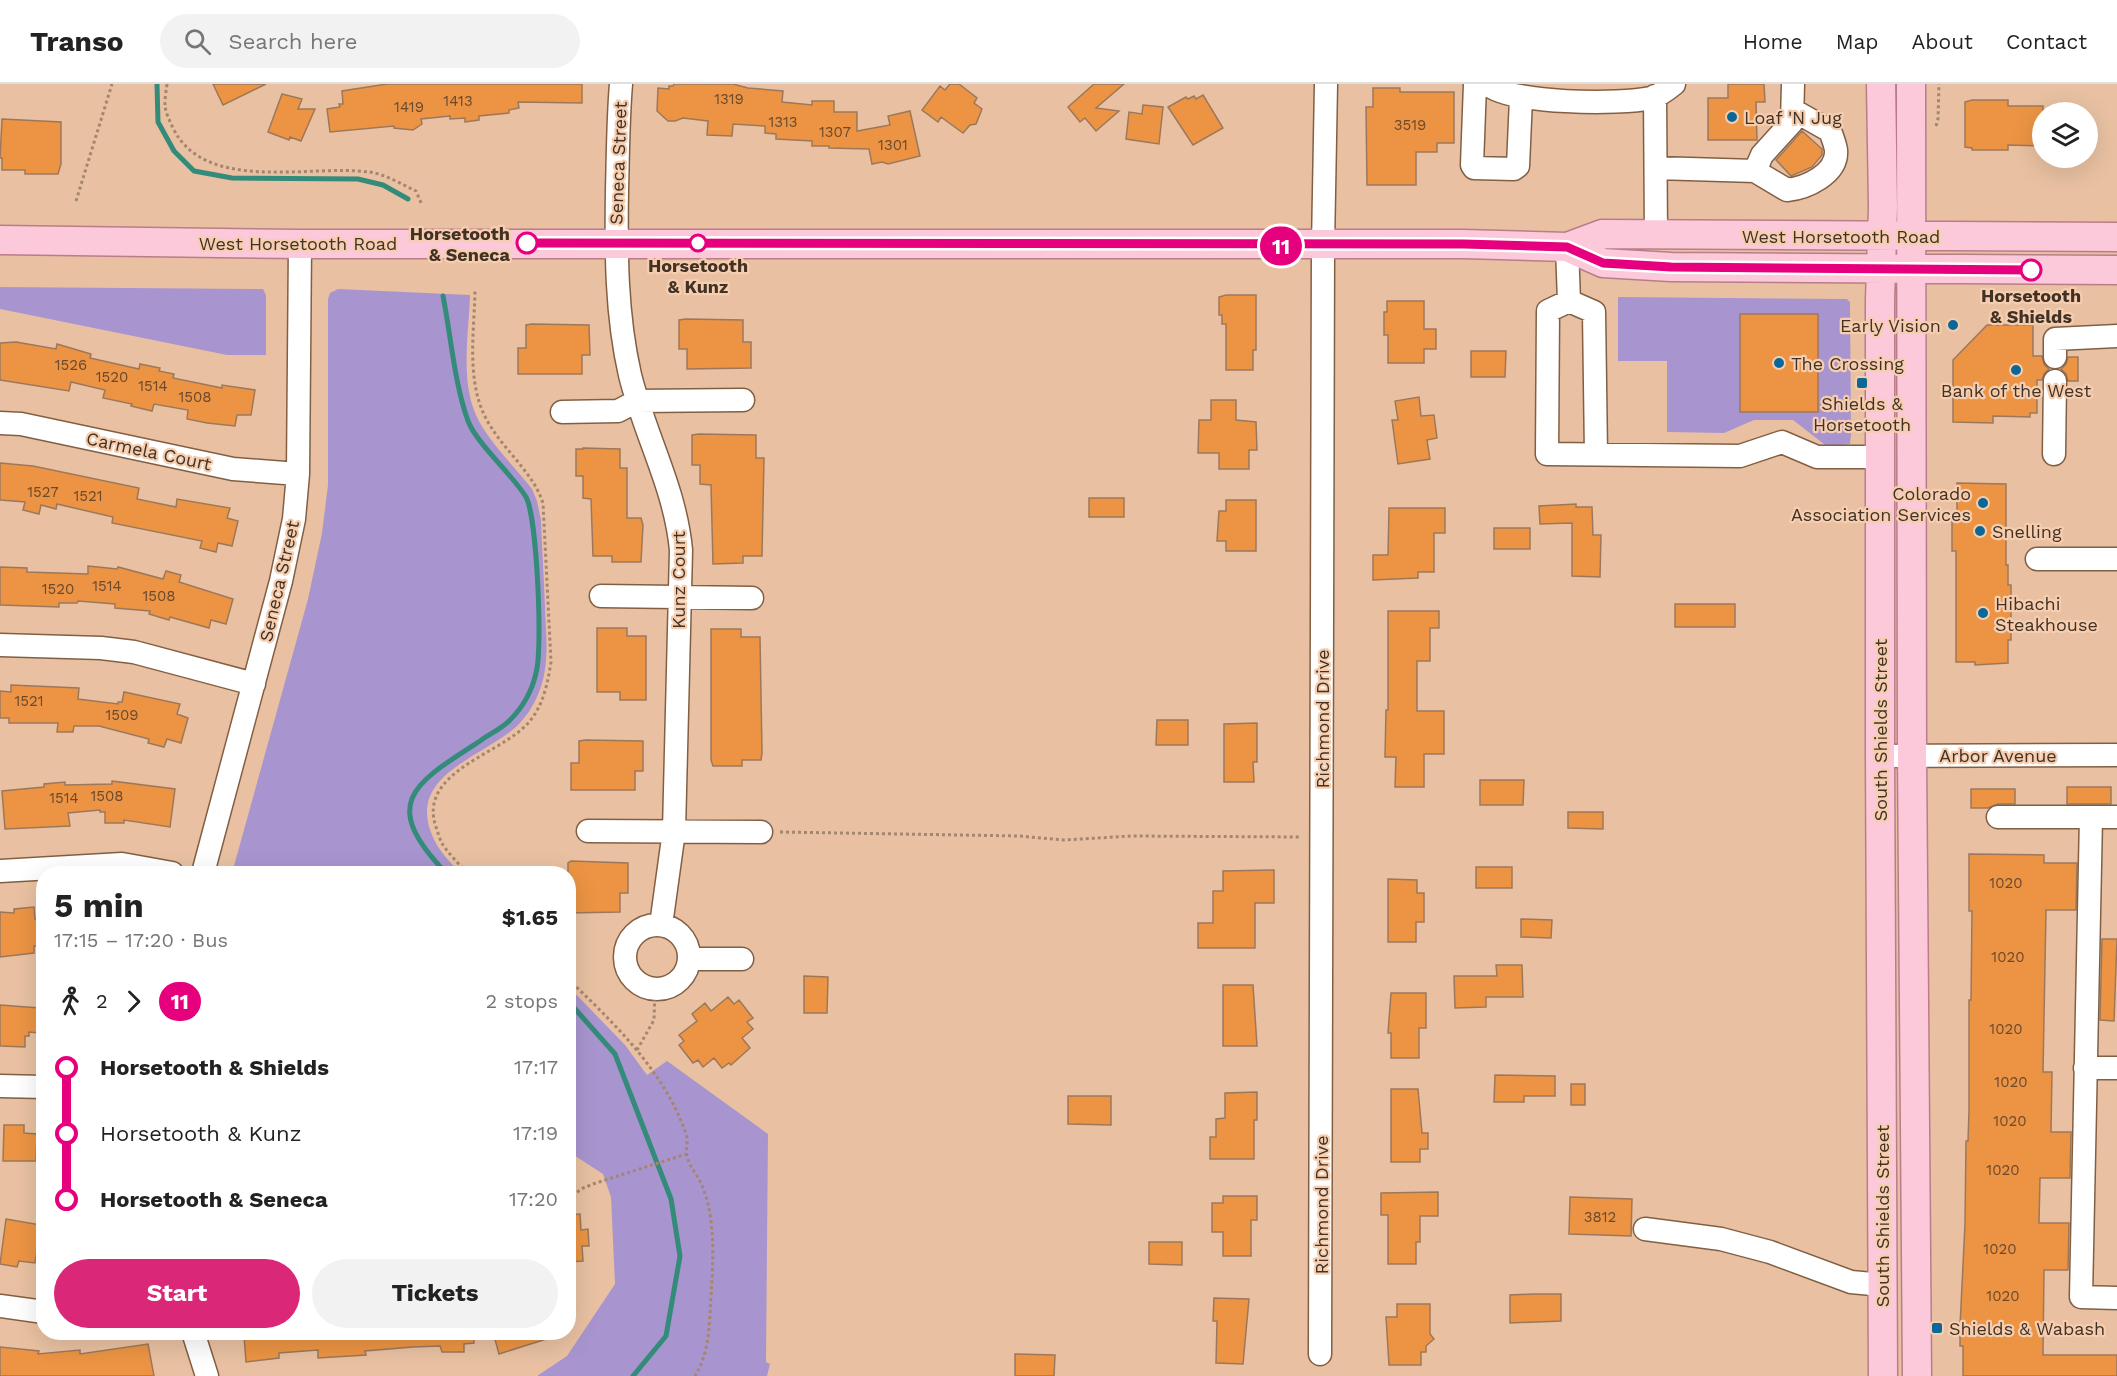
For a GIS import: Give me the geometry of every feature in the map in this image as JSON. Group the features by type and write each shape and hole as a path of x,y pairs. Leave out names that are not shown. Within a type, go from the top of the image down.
{"main road":[{"name":"South Shields Street","path":"1881,84 1880,756 1883,1376"},
{"name":"South Shields Street","path":"1911,84 1912,754 1917,1376"},
{"name":"West Horsetooth Road","path":"0,240 300,244 1323,246 1464,244 1567,247 1602,234 2117,237"},
{"name":"West Horsetooth Road","path":"1567,247 1603,263 1671,267 2117,270"}],"street":[{"name":"Seneca Street","path":"616,243 621,84"},
{"name":"Richmond Drive","path":"1320,1354 1323,246 1326,84"},
{"path":"1475,84 1472,165 1474,168 1514,168 1518,166 1521,98"},
{"path":"1487,84 1521,98 1577,102 1652,98 1665,90"},
{"path":"1755,171 1762,154 1792,122 1793,84"},
{"path":"1656,236 1656,168 1665,90"},
{"path":"1656,168 1755,171 1787,190 1811,184 1833,164 1836,150 1830,130 1792,110"},
{"name":"Kunz Court","path":"616,243 617,293 630,373 637,401 678,520 681,550 674,831 661,925"},
{"name":"Seneca Street","path":"205,866 290,546 298,474 300,244"},
{"path":"1567,247 1569,301"},
{"path":"1596,454 1594,312 1569,301 1548,310 1547,454 1740,456 1782,442 1817,457 1880,458"},
{"path":"2055,357 2055,339 2117,336"},
{"path":"2054,454 2055,381"},
{"path":"562,412 618,411 637,401 743,400"},
{"name":"Carmela Court","path":"0,423 21,424 233,469 298,474"},
{"path":"2037,559 2117,559"},
{"path":"601,596 752,598"},
{"path":"0,645 101,648 134,652 254,684"},
{"name":"Arbor Avenue","path":"1880,756 2117,754"},
{"path":"1998,817 2117,817"},
{"path":"2091,817 2081,1297 2117,1298"},
{"path":"588,831 760,832"},
{"path":"87,866 122,864 133,866"},
{"path":"0,871 36,869"},
{"path":"661,925 680,934 687,944 689,959 684,975 677,982 655,989 637,982 630,974 625,955 633,936 641,929 661,925"},
{"path":"689,959 742,959"},
{"path":"2085,1068 2117,1068"},
{"path":"0,1086 36,1087"},
{"path":"1645,1229 1720,1239 1770,1252 1851,1282 1883,1285"},
{"path":"0,1306 36,1311"},
{"path":"196,1340 207,1376"}],"path":[{"path":"76,201 112,84"},
{"path":"167,84 164,108 180,142 198,157 240,170 372,172 416,191 422,205"},
{"path":"461,866 442,843 434,821 433,806 438,790 448,778 523,728 540,705 547,688 551,662 543,503 533,481 491,428 482,411 473,371 475,291"},
{"path":"760,832 1019,836 1064,840 1131,836 1289,838 1322,835"},
{"path":"576,987 637,1050 663,1086 686,1134 686,1154 692,1171 700,1180 704,1191 712,1245 708,1336 705,1356 695,1376"},
{"path":"637,1050 654,1020 655,989"},
{"path":"576,1193 592,1184 686,1154"}],"shaded area":[{"path":"0,287 263,289 266,295 266,355 227,355 0,309"},
{"path":"338,289 470,295 467,371 471,401 487,434 532,489 537,501 541,520 545,671 535,701 517,726 449,773 436,786 428,802 428,822 437,845 454,866 234,866 308,599 322,533 328,485 328,299 330,293"},
{"path":"1618,297 1847,299 1850,302 1850,444 1829,448 1793,420 1754,420 1724,433 1667,432 1667,361 1618,361","holes":["1740,314 1818,314 1818,412 1741,412"]},
{"path":"576,994 625,1045 647,1075 667,1061 768,1134 766,1362 770,1364 767,1376 537,1376 567,1356 615,1284 611,1197 603,1174 576,1157"}],"building":[{"path":"213,84 266,84 223,105"},
{"path":"387,84 582,84 582,103 518,102 519,108 509,110 509,113 479,116 479,120 465,122 465,118 450,119 450,116 421,119 422,124 413,130 394,128 394,126 330,132 327,109 340,107 339,104 343,104 342,91"},
{"path":"674,84 733,84 748,88 783,91 782,102 812,105 812,101 834,101 834,112 857,112 857,131 890,125 888,116 910,111 920,156 888,164 882,162 872,164 869,149 829,148 829,146 812,146 812,141 776,139 776,134 765,133 765,126 733,124 732,136 707,135 708,121 683,118 668,121 657,111 658,88 669,89 669,86"},
{"path":"950,84 959,84 977,98 974,103 982,109 976,124 970,125 963,133 941,117 938,122 922,110 940,86 945,90"},
{"path":"1094,84 1124,84 1096,108 1119,111 1096,131 1085,118 1080,122 1068,107"},
{"name":"Loaf 'N Jug","path":"1728,84 1764,84 1765,102 1756,102 1757,140 1708,140 1708,98 1728,98"},
{"path":"1373,88 1400,88 1400,92 1454,92 1454,143 1437,143 1437,152 1416,152 1416,185 1367,185 1366,107 1373,107"},
{"path":"282,94 302,99 298,109 315,109 301,141 290,137 289,140 268,132"},
{"path":"1203,95 1223,128 1193,145 1168,107 1186,97 1188,99 1194,96 1196,99"},
{"path":"2008,100 2008,106 2032,106 2032,146 2008,145 2008,150 1972,150 1972,148 1965,147 1965,102"},
{"path":"1143,105 1163,107 1159,144 1126,139 1129,112 1142,114"},
{"path":"2,119 61,122 61,164 58,174 25,174 25,170 2,170 2,158 0,158"},
{"path":"1802,131 1822,149 1822,155 1812,167 1791,176 1776,160"},
{"path":"1256,295 1256,350 1253,350 1253,370 1226,370 1226,324 1222,324 1222,315 1219,315 1219,297"},
{"path":"1387,301 1424,301 1424,329 1436,329 1436,349 1424,349 1424,363 1388,363 1388,335 1384,335 1384,312 1387,312"},
{"name":"The Crossing","path":"1740,314 1818,314 1818,412 1740,412"},
{"path":"679,320 743,320 743,342 751,342 751,368 687,369 687,349 679,349"},
{"path":"526,325 589,325 590,355 582,355 582,374 518,374 518,348 526,348"},
{"name":"Bank of the West","path":"1987,325 2033,325 2033,356 2042,356 2044,364 2049,369 2042,380 2037,380 2037,413 2030,413 2030,417 1993,416 1993,423 1953,422 1953,360"},
{"path":"16,342 56,349 57,344 91,354 90,358 139,369 140,364 160,368 159,371 174,374 173,378 222,388 222,385 255,390 251,415 237,415 235,426 207,423 187,419 188,410 154,404 152,411 131,406 132,404 103,398 105,390 71,382 69,391 0,380 0,343"},
{"path":"1471,351 1506,351 1505,377 1471,377"},
{"path":"2068,357 2078,357 2078,381 2068,381 2061,369"},
{"path":"1419,397 1421,416 1434,415 1437,438 1427,440 1430,459 1398,464 1392,420 1398,420 1395,401"},
{"path":"1211,400 1236,400 1236,420 1256,422 1257,450 1249,450 1249,469 1219,469 1219,453 1198,453 1199,420 1211,420"},
{"path":"692,435 756,435 756,458 764,458 762,556 743,556 743,563 713,564 711,485 700,484 700,465 692,465"},
{"path":"576,449 620,449 620,468 627,468 627,518 641,518 643,525 641,562 612,562 612,556 593,556 591,499 583,498 583,476 576,476"},
{"path":"0,463 33,466 139,488 137,499 176,507 177,499 230,508 227,518 238,521 232,546 218,543 216,552 200,548 202,541 112,523 113,517 57,504 56,509 41,505 39,514 23,510 25,502 0,500"},
{"path":"1957,483 2006,484 2006,565 2008,565 2008,585 2011,585 2011,640 2008,640 2008,663 1975,665 1975,662 1956,662 1956,551 1952,551 1952,513 1957,513"},
{"path":"1089,498 1124,498 1124,517 1089,517"},
{"path":"1226,500 1256,500 1256,551 1226,551 1226,541 1217,541 1219,511 1226,511"},
{"path":"1576,504 1576,507 1592,507 1593,535 1601,535 1600,577 1572,576 1572,523 1540,524 1539,506"},
{"path":"1389,508 1445,508 1445,533 1434,533 1434,572 1418,572 1418,578 1373,580 1373,555 1388,555"},
{"path":"1494,528 1530,528 1530,549 1494,549"},
{"path":"88,566 117,569 118,567 163,579 166,571 181,575 179,582 233,599 226,624 211,620 209,628 170,617 169,620 149,614 150,611 115,608 115,604 78,601 77,603 59,603 59,607 0,605 0,567 27,568 27,572 88,574"},
{"path":"1675,604 1735,604 1735,627 1675,627"},
{"path":"1388,611 1439,611 1439,628 1430,628 1430,661 1417,661 1417,711 1444,711 1444,754 1424,754 1424,787 1395,787 1396,757 1385,757 1386,710 1388,710"},
{"path":"597,628 627,628 627,636 646,636 646,700 620,700 620,692 597,692"},
{"path":"711,629 741,629 741,637 760,637 762,753 761,760 742,760 742,766 713,766 711,760"},
{"path":"11,685 79,688 78,699 118,704 122,702 124,692 180,704 177,714 188,718 181,743 167,739 164,747 148,743 149,739 99,726 74,726 73,732 57,732 58,723 9,723 9,718 0,718 0,691 11,692"},
{"path":"1157,720 1188,720 1188,745 1156,745"},
{"path":"1257,723 1257,762 1253,762 1254,782 1224,782 1224,724"},
{"path":"579,741 643,741 643,771 635,771 635,790 571,790 571,763 579,763"},
{"path":"1480,780 1524,780 1523,805 1480,805"},
{"path":"112,781 175,789 170,827 124,820 124,823 105,823 105,812 100,812 100,810 68,813 70,826 5,829 2,791 44,787 44,784 65,782 65,785 112,784"},
{"path":"2067,787 2111,787 2111,804 2067,804"},
{"path":"1971,789 2015,789 2015,804 1971,808"},
{"path":"1568,812 1603,812 1603,829 1568,828"},
{"path":"1969,854 2044,855 2044,863 2077,863 2076,910 2046,910 2043,1072 2052,1072 2051,1132 2071,1132 2070,1178 2040,1178 2039,1223 2069,1223 2068,1270 2044,1270 2043,1355 2117,1355 2117,1376 1963,1376 1960,1326 1969,1111 1969,1000 1971,1000 1972,911 1969,911"},
{"path":"571,861 628,863 628,893 620,893 620,912 576,913 576,866 568,866"},
{"path":"1476,867 1512,867 1512,888 1476,888"},
{"path":"1274,870 1274,903 1255,903 1255,948 1198,948 1198,923 1213,923 1213,891 1223,891 1223,871"},
{"path":"1388,879 1417,880 1417,893 1424,893 1424,922 1416,922 1416,942 1388,942"},
{"path":"34,907 36,946 34,946 34,953 0,957 0,912 14,913 14,909"},
{"path":"1521,919 1552,920 1551,938 1521,937"},
{"path":"2102,939 2117,939 2114,1021 2100,1020"},
{"path":"1496,965 1522,965 1523,997 1486,997 1486,1007 1455,1008 1454,976 1497,976"},
{"path":"804,976 828,977 827,1013 804,1013"},
{"path":"1223,985 1253,985 1257,1046 1223,1046"},
{"path":"1391,993 1426,993 1426,1028 1419,1028 1419,1058 1391,1058 1391,1033 1388,1033"},
{"path":"728,997 734,1004 739,1000 753,1018 747,1022 753,1029 742,1038 750,1048 731,1065 729,1063 722,1068 714,1058 703,1067 698,1060 693,1063 679,1045 684,1041 679,1035 697,1021 692,1014 705,1003 711,1011"},
{"path":"0,1005 36,1008 36,1033 29,1032 29,1036 25,1036 25,1047 0,1046"},
{"path":"1495,1075 1555,1076 1555,1096 1524,1096 1524,1102 1494,1102"},
{"path":"1571,1084 1585,1084 1585,1105 1571,1105"},
{"path":"1391,1089 1418,1089 1422,1133 1428,1133 1428,1149 1420,1149 1420,1162 1391,1162"},
{"path":"1257,1092 1254,1159 1210,1159 1210,1137 1216,1137 1216,1119 1225,1118 1225,1093"},
{"path":"1068,1096 1111,1096 1111,1125 1068,1124"},
{"path":"4,1125 24,1125 24,1133 36,1134 36,1161 3,1161"},
{"path":"1438,1192 1438,1216 1420,1216 1420,1242 1416,1242 1416,1264 1388,1264 1388,1215 1381,1215 1381,1193"},
{"path":"1223,1196 1257,1196 1257,1220 1251,1220 1251,1256 1223,1256 1223,1232 1212,1232 1212,1203 1223,1203"},
{"path":"1570,1197 1632,1199 1631,1236 1569,1234"},
{"path":"576,1214 580,1214 581,1230 588,1229 589,1246 582,1246 583,1261 576,1261"},
{"path":"6,1219 36,1224 35,1263 19,1261 17,1267 0,1264"},
{"path":"1149,1242 1182,1242 1182,1265 1149,1264"},
{"path":"1561,1294 1561,1321 1510,1323 1510,1295"},
{"path":"1214,1298 1249,1299 1243,1364 1216,1363 1217,1321 1213,1321"},
{"path":"1397,1304 1430,1304 1430,1334 1434,1339 1426,1346 1426,1352 1421,1352 1421,1365 1389,1365 1386,1317 1397,1317"},
{"path":"244,1340 474,1340 474,1343 464,1344 464,1352 442,1352 440,1346 413,1347 365,1351 366,1355 318,1358 318,1350 279,1353 279,1358 246,1362"},
{"path":"495,1340 543,1340 499,1354"},
{"path":"148,1344 154,1376 0,1376 0,1347 39,1351 38,1354 80,1350 80,1354"},
{"path":"1015,1354 1055,1355 1054,1376 1015,1376"}],"waterway":[{"path":"157,84 158,122 174,151 194,171 232,178 358,179 383,185 408,199"},
{"path":"440,866 425,849 414,829 410,812 413,797 422,783 437,770 503,726 522,705 536,673 539,639 536,555 530,509 520,488 479,439 468,421 456,375 443,296"},
{"path":"576,1010 615,1054 671,1199 680,1256 666,1336 633,1376"}],"bus line":[{"name":"11","path":"527,243 1300,246 1464,244 1567,247 1603,263 1671,267 2031,270"}],"place":[{"name":"Loaf 'N Jug","path":"1732,117"},
{"name":"Horsetooth & Seneca","path":"527,243"},
{"name":"Horsetooth & Kunz","path":"698,243"},
{"name":"Horsetooth & Shields","path":"2031,270"},
{"name":"Early Vision","path":"1953,325"},
{"name":"The Crossing","path":"1779,363"},
{"name":"Bank of the West","path":"2016,370"},
{"name":"Shields & Horsetooth","path":"1862,383"},
{"name":"Colorado Association Services","path":"1983,503"},
{"name":"Snelling","path":"1980,531"},
{"name":"Hibachi Steakhouse","path":"1983,613"},
{"name":"Shields & Wabash","path":"1937,1328"}]}
